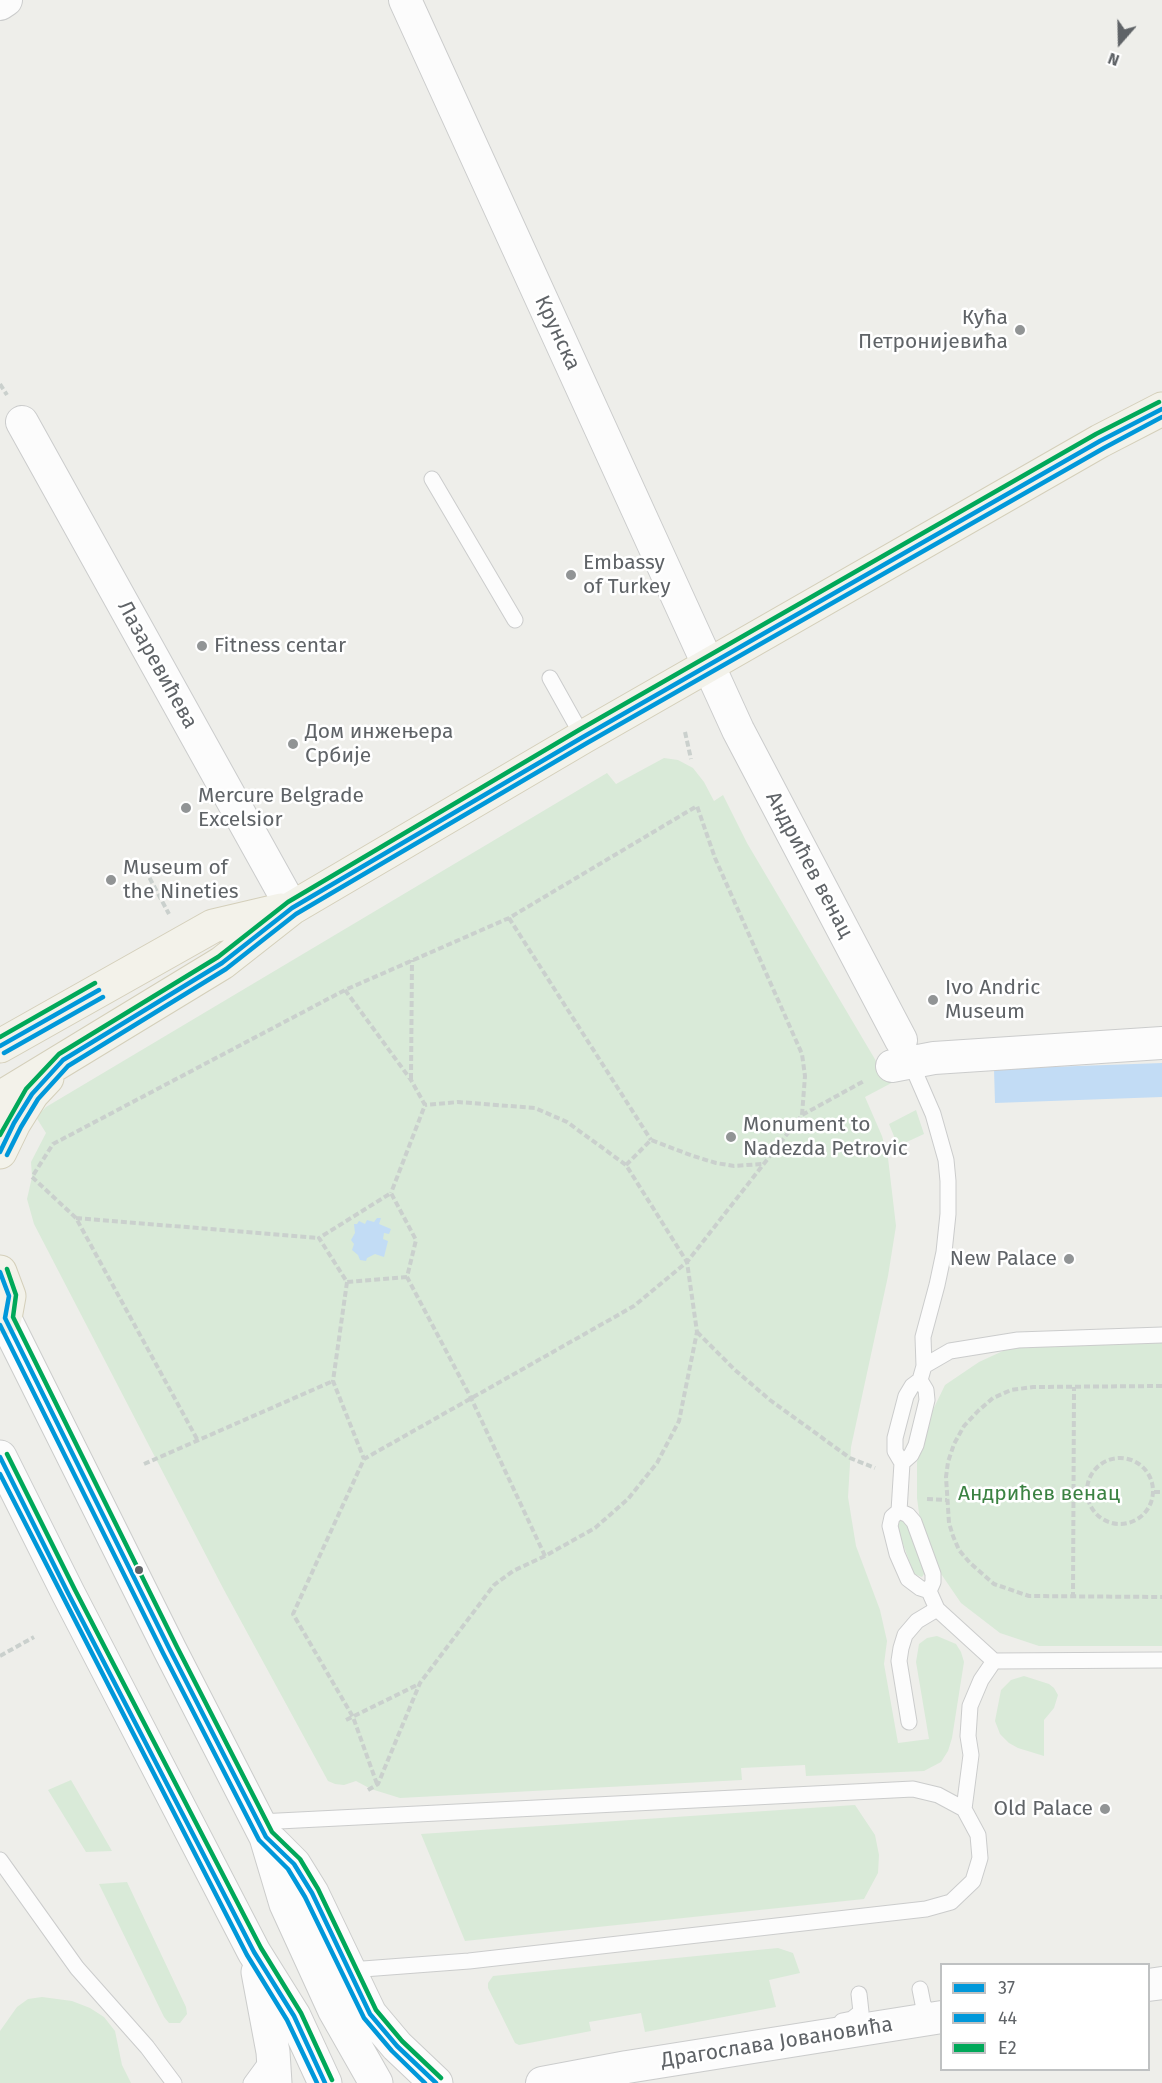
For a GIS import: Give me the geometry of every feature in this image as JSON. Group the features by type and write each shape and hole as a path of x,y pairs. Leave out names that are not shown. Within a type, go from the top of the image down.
{"main road":[{"path":"0,1098 222,963 292,908 583,737 1090,447 1162,409"},
{"path":"0,1046 213,926 292,908"},
{"path":"0,1152 32,1094 63,1060"},
{"path":"0,1272 9,1296 2,1314 263,1830 286,1904 334,2009 376,2083"},
{"path":"0,1457 254,1952 294,2016 325,2083"},
{"path":"263,1830 294,1864 312,1893 370,2014 397,2046 436,2083"},
{"path":"254,1952 274,2068"}],"street":[{"path":"0,4 6,0"},
{"name":"Крунска","path":"405,0 710,666"},
{"name":"Лазаревићева","path":"22,422 292,908"},
{"name":"Андрићев венац","path":"710,666 738,730 901,1056"},
{"path":"901,1056 930,1059 1162,1043"},
{"name":"Драгослава Јовановића","path":"542,2083 627,2067 940,2017"}],"lane":[{"path":"432,479 515,620"},
{"path":"550,678 583,737"},
{"name":"Андрићев венац","path":"901,1056 933,1114 946,1160 948,1181 948,1214 944,1252 923,1337 922,1373 927,1400 916,1445 911,1455 902,1463"},
{"path":"1162,1335 1018,1340 950,1351 922,1373 906,1396 895,1438 895,1452 902,1463 899,1511 892,1517 890,1526 897,1554 908,1579 929,1591 937,1609 994,1661 1162,1660"},
{"path":"899,1511 908,1515 914,1522 933,1574 933,1582 929,1591"},
{"path":"909,1722 899,1661 901,1648 905,1635 917,1621 937,1609"},
{"path":"964,1809 971,1755 970,1706 981,1680 994,1661"},
{"path":"263,1830 913,1789 938,1795 964,1809 978,1834 980,1858 973,1881 951,1902 926,1909 469,1961 350,1970"},
{"path":"0,1860 77,1968 147,2047 174,2083"},
{"path":"920,1989 923,2004 928,2013 940,2017"},
{"path":"627,2067 642,2050 852,2019 861,2012 859,1994"},
{"path":"251,2083 274,2068"}],"path":[{"path":"686,732 691,759"},
{"path":"197,1439 76,1218 32,1177 53,1144 345,990 509,918 697,806 715,858 802,1054 805,1076 802,1114"},
{"path":"133,866 141,861 174,922"},
{"path":"509,918 651,1140 716,1163 734,1166 763,1164"},
{"path":"411,1080 412,960"},
{"path":"345,990 411,1080 425,1105"},
{"path":"425,1105 458,1102 535,1107 567,1122 626,1166 687,1262 697,1332 679,1421 657,1463 628,1500 595,1528 513,1571 494,1585 420,1683 378,1784 353,1717 293,1614 364,1459 634,1306 687,1262 802,1114 901,1056"},
{"path":"76,1218 319,1238 391,1193 425,1105"},
{"path":"626,1166 651,1140"},
{"path":"391,1193 416,1240 407,1277 471,1398 545,1556"},
{"path":"319,1238 347,1282 333,1381 364,1459"},
{"path":"347,1282 407,1277"},
{"path":"697,1332 735,1370 850,1458 900,1479"},
{"path":"144,1464 333,1381"},
{"path":"1162,1386 1011,1390 993,1398 964,1426 951,1453 946,1477 949,1522 959,1550 979,1573 994,1584 1029,1596 1162,1597"},
{"path":"1073,1598 1074,1387"},
{"path":"1120,1458 1140,1464 1148,1472 1154,1492 1147,1511 1140,1519 1120,1525 1110,1523 1093,1511 1087,1492 1088,1481 1100,1464 1110,1459 1120,1458"},
{"path":"1074,1491 1087,1492"},
{"path":"1154,1492 1162,1492"},
{"path":"0,1656 34,1637"},
{"path":"346,1720 420,1683"}],"green space":[{"path":"664,758 678,760 693,768 714,801 723,795 747,843 876,1061 887,1057 899,1079 865,1097 882,1136 888,1158 896,1226 888,1276 851,1447 848,1497 856,1546 880,1610 887,1641 884,1664 898,1743 929,1739 916,1662 919,1644 927,1638 937,1636 956,1644 961,1652 964,1662 948,1751 941,1762 924,1771 806,1776 805,1765 741,1768 742,1780 400,1798 371,1789 356,1781 344,1785 335,1784 328,1781 224,1590 34,1224 27,1199 32,1177 31,1162 46,1133 36,1117 46,1107 607,773 616,784"},
{"path":"916,1110 924,1134 898,1146 889,1124"},
{"name":"Андрићев венац","path":"1162,1339 1162,1646 1039,1646 1000,1633 961,1603 937,1568 921,1528 917,1498 917,1462 928,1420 945,1385 979,1362 1018,1344"},
{"path":"902,1519 907,1522 926,1571 922,1577 914,1574 896,1525"},
{"path":"1024,1676 1049,1684 1058,1695 1054,1708 1044,1720 1044,1756 1009,1743 1000,1734 995,1721 1001,1690 1011,1680"},
{"path":"71,1780 112,1851 86,1852 48,1790"},
{"path":"855,1805 875,1835 879,1855 878,1873 864,1899 465,1941 421,1834"},
{"path":"127,1882 186,2007 187,2014 180,2023 169,2023 164,2017 99,1884"},
{"path":"778,1948 793,1953 800,1973 769,1980 776,2007 645,2032 641,2013 589,2022 591,2031 519,2045 515,2043 488,1988 488,1983 493,1976"},
{"path":"42,1997 72,2001 104,2017 115,2031 122,2065 131,2083 0,2083 0,2031 17,2007 28,1999"}],"water":[{"path":"1162,1063 1162,1097 995,1103 994,1069"},
{"path":"377,1218 381,1218 379,1224 391,1229 389,1234 384,1233 383,1239 388,1241 384,1257 375,1254 366,1261 360,1260 352,1250 354,1224 359,1221 365,1224 367,1220 374,1222"}],"transit line":[{"name":"E2","path":"0,1135 26,1089 59,1054 218,957 288,902 579,730 1096,434 1159,402"},
{"name":"37","path":"0,1152 32,1094 63,1060 222,963 292,908 583,737 1100,441 1162,409"},
{"name":"44","path":"7,1155 38,1099 68,1066 226,969 296,914 587,743 1162,417"},
{"name":"E2","path":"0,1037 95,983"},
{"name":"37","path":"0,1046 99,990"},
{"name":"44","path":"4,1053 103,997"},
{"name":"E2","path":"7,1269 16,1295 13,1317 272,1832 300,1859 318,1889 376,2010 402,2041 441,2078"},
{"name":"37","path":"0,1272 9,1296 5,1318 266,1837 294,1864 312,1893 370,2014 397,2046 436,2083"},
{"name":"44","path":"0,1325 259,1840 288,1869 305,1897 364,2018 392,2051 425,2083"},
{"name":"E2","path":"7,1454 261,1948 301,2013 332,2080"},
{"name":"37","path":"0,1457 254,1952 294,2016 325,2083"},
{"name":"44","path":"0,1474 247,1955 287,2020 317,2083"}],"place":[{"name":"Кућа Петронијевића","path":"1020,330"},
{"name":"Embassy of Turkey","path":"571,575"},
{"name":"Fitness centar","path":"202,646"},
{"name":"Дом инжењера Србије","path":"293,744"},
{"name":"Mercure Belgrade Excelsior","path":"186,808"},
{"name":"Museum of the Nineties","path":"111,880"},
{"name":"Ivo Andric Museum","path":"933,1000"},
{"name":"Monument to Nadezda Petrovic","path":"731,1137"},
{"name":"New Palace","path":"1069,1259"},
{"name":"Old Palace","path":"1105,1809"}]}
